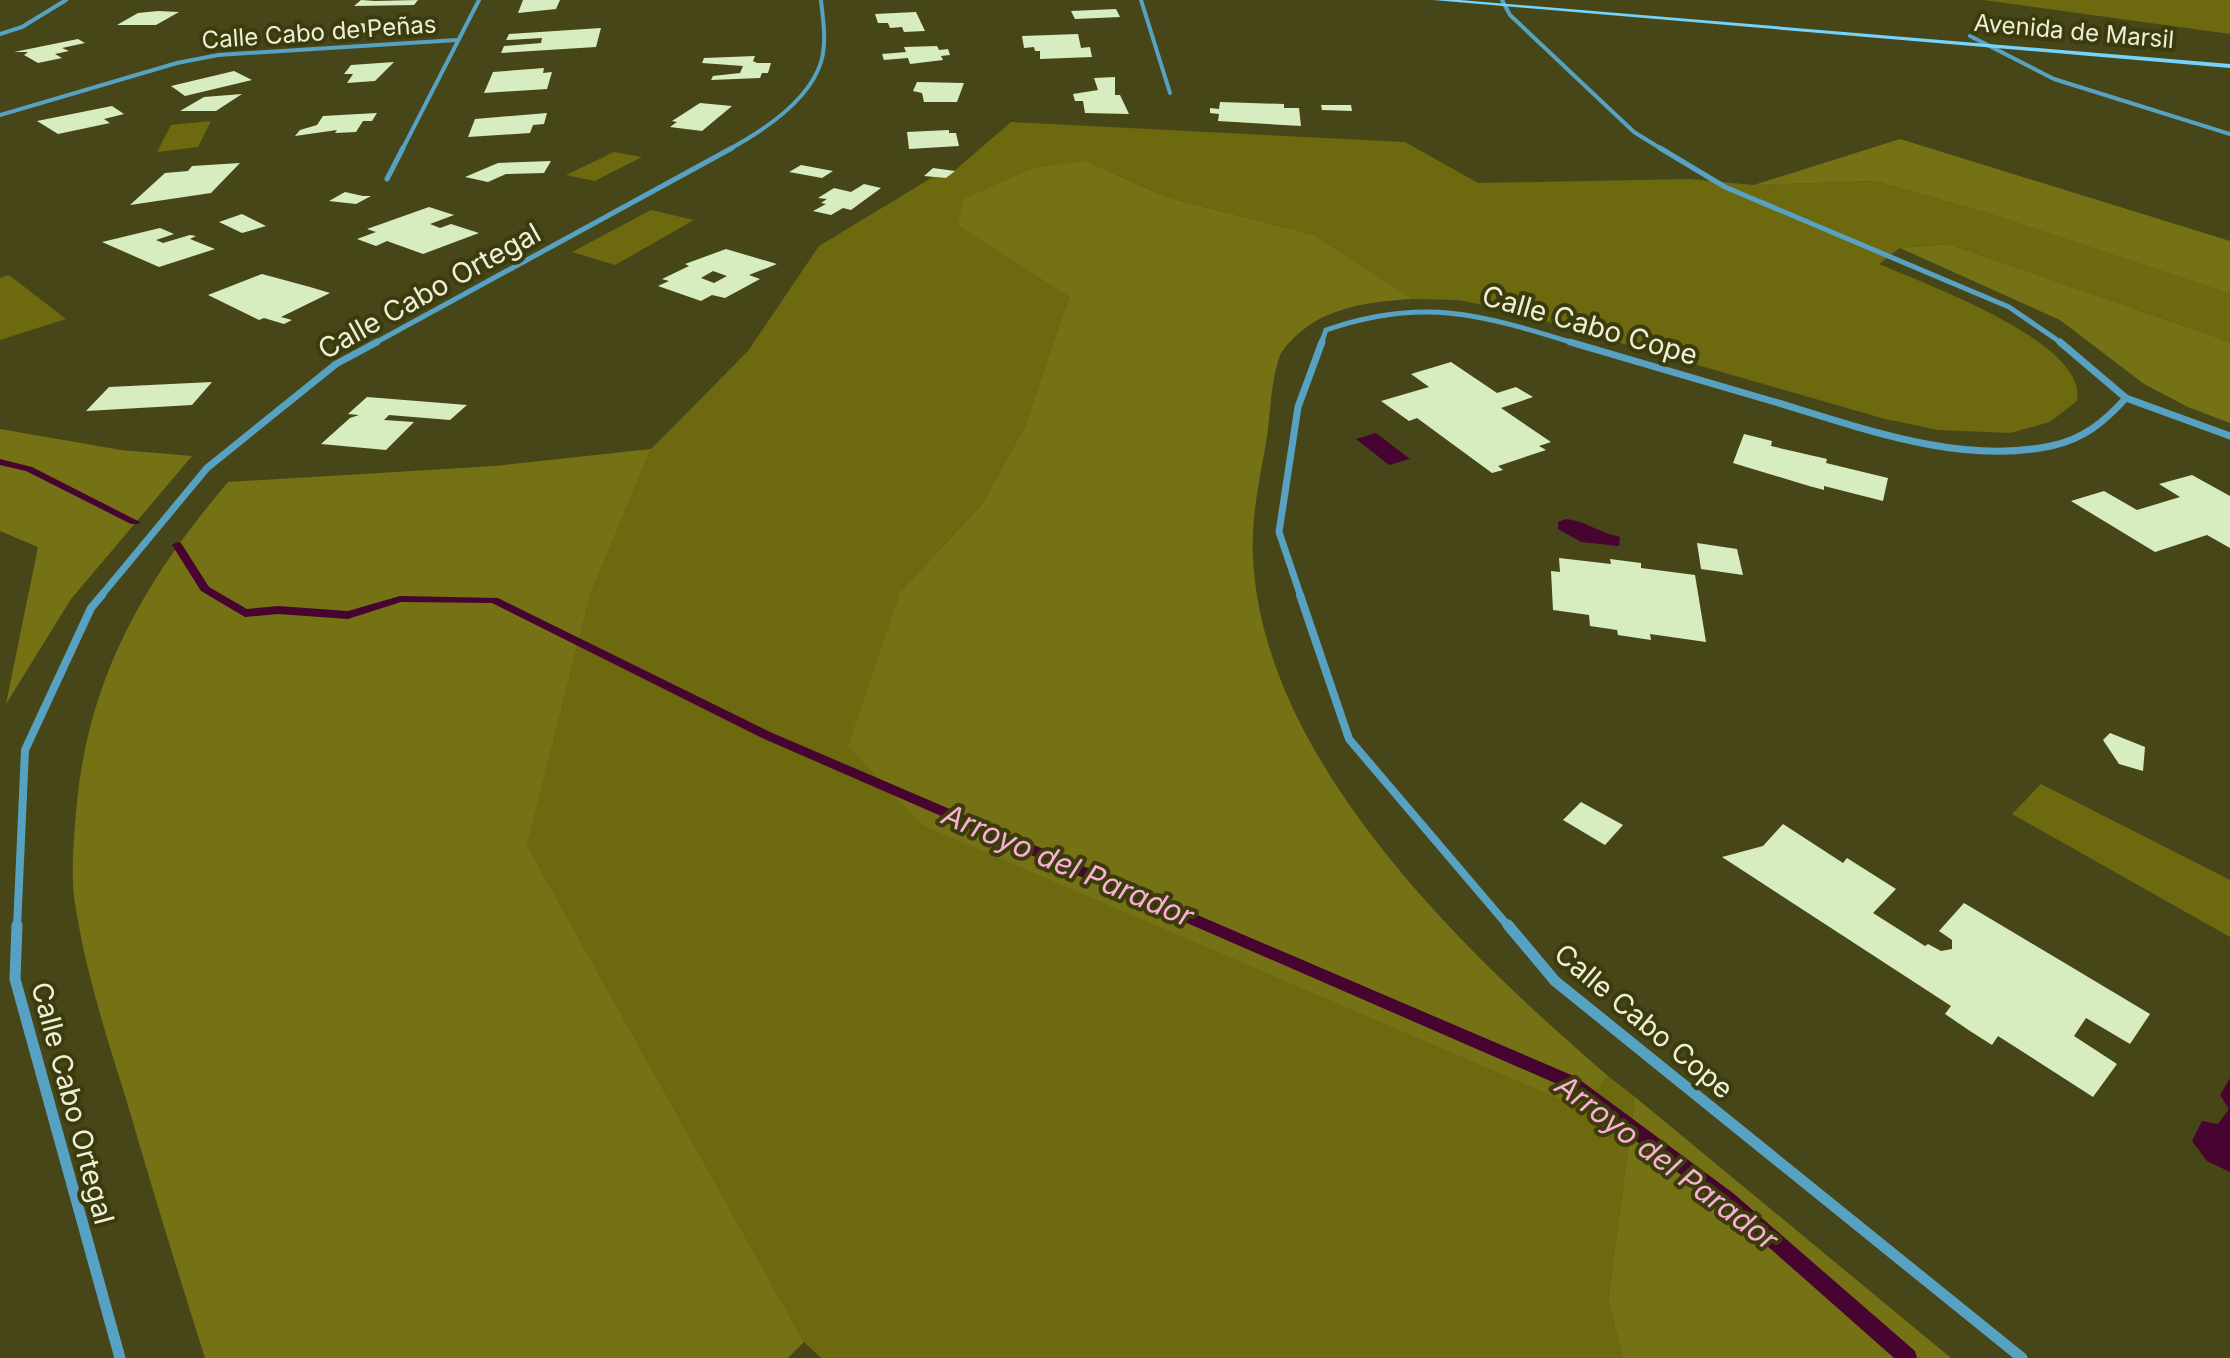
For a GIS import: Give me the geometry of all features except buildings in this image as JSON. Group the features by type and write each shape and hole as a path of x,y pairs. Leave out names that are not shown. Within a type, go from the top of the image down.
{"street":[{"path":"0,34 22,27 66,0"},
{"path":"387,179 479,0"},
{"name":"Calle Cabo Ortegal","path":"120,1358 15,979 25,750 91,608 207,468 336,364 735,146 786,113 814,75 824,48 821,0"},
{"path":"1141,0 1170,93"},
{"name":"Avenida de Marsil","path":"1436,0 1502,2 1970,36 2230,63"},
{"path":"1502,2 1510,15 1634,132 1725,187 2009,307 2073,350 2126,398 2230,436"},
{"name":"Avenida de Marsil","path":"1502,2 2230,63"},
{"path":"1970,36 2054,79 2230,134"},
{"name":"Calle Cabo de Peñas","path":"0,115 177,63 218,55 457,40"},
{"name":"Calle Cabo Cope","path":"2022,1358 1555,981 1349,739 1279,532 1298,407 1326,330 1368,314 1418,309 1477,314 1893,437 1939,445 1991,450 2053,446 2101,425 2126,398"}],"shaded area":[{"path":"1983,0 2230,0 2230,34"},
{"path":"211,121 198,147 157,152 171,125"},
{"path":"1011,122 1405,142 1478,183 1690,179 1754,185 1875,181 1987,213 2230,294 2230,342 1949,244 1900,248 1879,264 1999,318 2057,357 2074,379 2077,401 2050,422 2010,433 1938,430 1885,419 1499,308 1458,300 1413,299 1314,235 1166,197 1086,161 958,226 1069,297 1025,426 982,504 901,591 1580,1108 1608,1076 1635,1097 1608,1301 1623,1358 821,1358 804,1342 527,845 591,593 651,449 748,351 819,246 933,177 946,178"},
{"path":"1900,139 2230,241 2230,294 1987,213 1875,181 1754,185"},
{"path":"614,152 642,157 595,181 566,175"},
{"path":"1086,161 1166,197 1314,235 1413,299 1357,306 1323,317 1293,338 1281,353 1273,386 1253,528 1253,557 1265,632 1292,706 1331,778 1380,846 1435,911 1493,971 1608,1076 1581,1108 922,825 848,746 901,591 982,504 1025,426 1069,297 958,226 964,199 1034,168"},
{"path":"651,210 694,220 615,265 572,252"},
{"path":"1949,244 2230,342 2230,423 2188,407 2144,384 2060,320 1900,248"},
{"path":"9,275 66,319 0,340 0,278"},
{"path":"0,429 121,450 192,456 71,599 6,704 38,547 0,531"},
{"path":"1376,433 1410,459 1389,465 1356,439"},
{"path":"651,449 591,593 527,845 804,1342 788,1358 205,1358 96,1001 74,897 74,843 82,764 107,675 125,634 170,557 228,482 495,466"},
{"path":"1566,519 1620,537 1619,546 1581,542 1558,529 1558,522"},
{"path":"2041,784 2230,880 2230,937 2012,814"},
{"path":"2230,1078 2230,1172 2207,1161 2192,1141 2202,1121 2218,1124 2229,1109 2220,1095"},
{"path":"1635,1097 1951,1358 1623,1358 1608,1301"}],"waterway":[{"name":"Arroyo del Parador","path":"0,462 29,469 135,522"},
{"name":"Arroyo del Parador","path":"177,545 205,589 245,613 278,610 348,615 400,599 494,600 766,735 1570,1082 1727,1199 1908,1358"}]}
